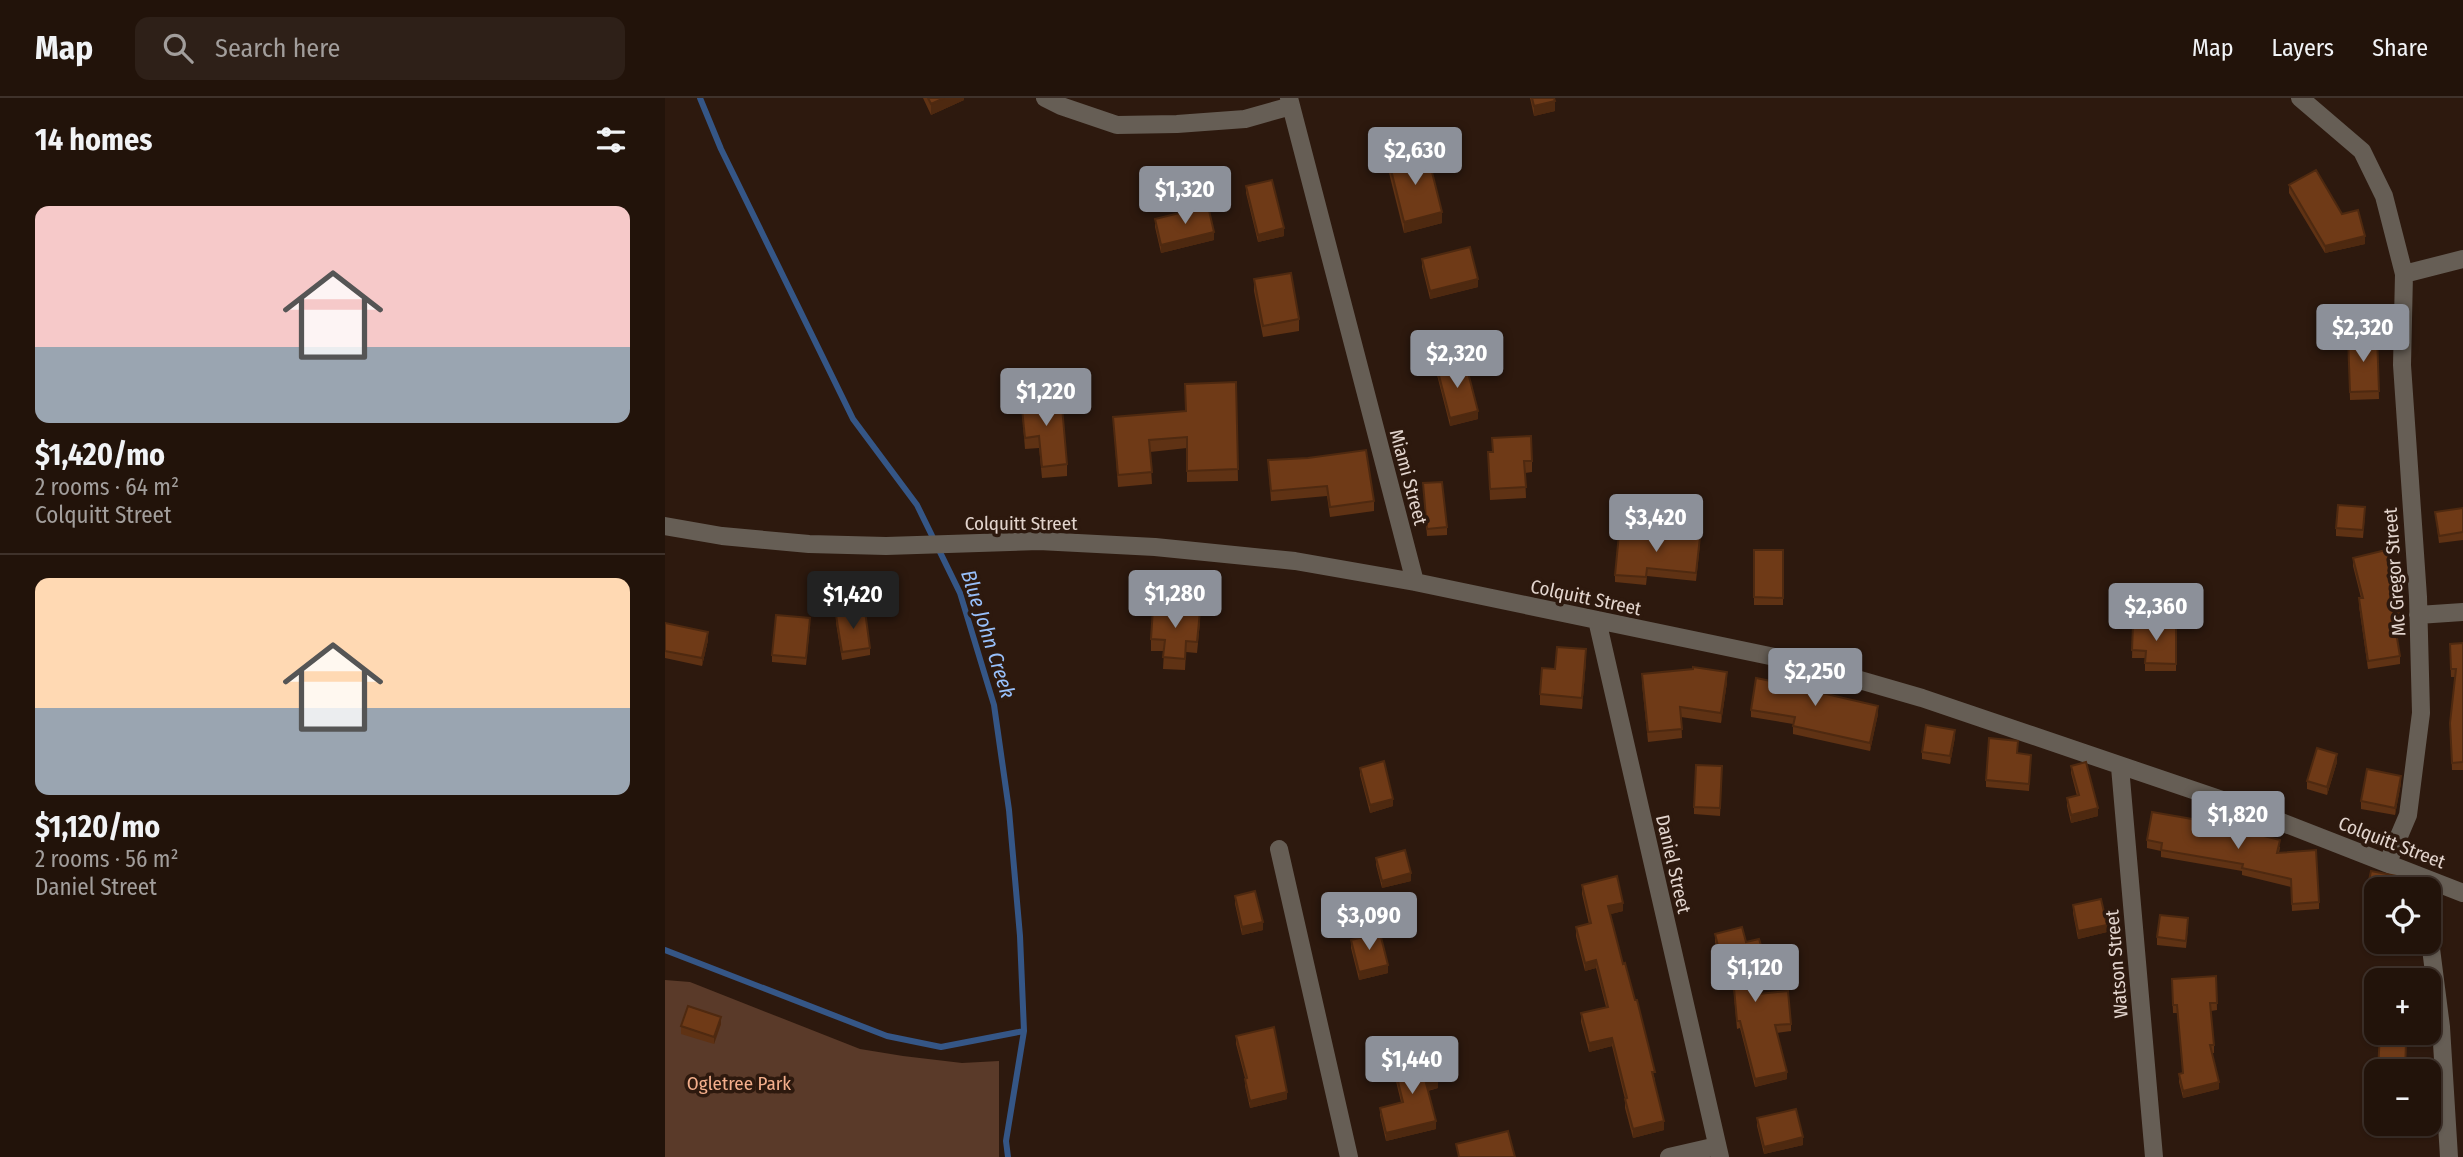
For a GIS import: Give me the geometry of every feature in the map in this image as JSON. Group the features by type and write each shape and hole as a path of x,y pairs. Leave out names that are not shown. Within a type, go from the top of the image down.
{"street":[{"path":"1045,98 1117,125 1245,119 1290,102"},
{"name":"Mc Gregor Street","path":"2300,98 2361,151 2384,195 2404,274 2402,365 2418,615 2421,713 2408,815 2388,862"},
{"name":"Miami Street","path":"1290,102 1415,582"},
{"path":"2404,274 2463,258"},
{"name":"Colquitt Street","path":"665,526 722,536 809,544 886,546 1039,541 1155,547 1295,561 1415,582 1794,661 1922,698 2240,806 2388,862 2410,877"},
{"path":"2418,615 2463,612"},
{"name":"Daniel Street","path":"1597,620 1719,1151"},
{"name":"Watson Street","path":"2120,767 2154,1157"},
{"path":"1279,849 1349,1157"},
{"name":"Colquitt Street","path":"2441,888 2463,893"},
{"path":"2432,954 2441,1027 2449,1157"},
{"path":"1669,1157 1719,1151"}],"green space":[{"name":"Ogletree Park","path":"665,980 690,982 860,1049 962,1063 999,1061 999,1157 665,1157"}],"building":[{"path":"928,98 944,98 931,104"},
{"path":"1532,98 1554,98 1555,101 1534,106"},
{"path":"1427,152 1442,212 1404,222 1389,162"},
{"path":"2316,170 2342,214 2358,210 2365,236 2325,246 2289,185"},
{"path":"1272,180 1284,228 1258,235 1246,186"},
{"path":"1208,206 1214,232 1161,245 1155,219"},
{"path":"1470,247 1478,279 1430,291 1422,259"},
{"path":"1291,273 1299,319 1263,326 1254,279"},
{"path":"2377,336 2379,391 2350,392 2348,337"},
{"path":"1465,361 1478,411 1450,418 1437,368"},
{"path":"1236,382 1238,469 1187,471 1187,437 1149,440 1152,472 1118,475 1113,417 1186,411 1185,384"},
{"path":"1061,395 1067,464 1042,467 1039,436 1025,438 1021,399"},
{"path":"1531,436 1532,461 1524,461 1526,487 1490,489 1488,452 1493,452 1492,438"},
{"path":"1366,450 1374,501 1330,507 1327,486 1271,491 1268,460"},
{"path":"1442,482 1447,527 1427,529 1423,483"},
{"path":"2338,505 2365,507 2363,530 2336,528"},
{"path":"2463,508 2463,532 2439,536 2435,512"},
{"path":"1666,533 1700,537 1696,573 1647,568 1646,577 1615,575 1619,534 1665,537"},
{"path":"2390,549 2400,619 2394,620 2400,656 2368,661 2359,598 2363,598 2353,558"},
{"path":"1754,550 1783,550 1783,598 1754,597"},
{"path":"1153,608 1200,611 1197,642 1186,641 1185,659 1163,657 1165,640 1151,639"},
{"path":"865,611 870,648 842,652 836,615"},
{"path":"776,615 810,618 806,658 772,655"},
{"path":"665,623 708,632 702,658 665,651"},
{"path":"2133,625 2176,625 2176,664 2145,663 2146,651 2132,650"},
{"path":"2463,643 2463,762 2452,763 2450,723 2456,669 2451,669 2450,644"},
{"path":"1557,647 1586,649 1582,698 1540,694 1542,668 1555,669"},
{"path":"1693,667 1727,672 1721,713 1680,707 1682,729 1648,732 1642,674"},
{"path":"1772,672 1787,674 1786,681 1824,688 1822,693 1878,706 1870,743 1793,726 1795,717 1751,710 1756,678 1771,681"},
{"path":"1926,725 1955,730 1950,756 1922,752"},
{"path":"1989,738 2018,741 2017,753 2031,755 2029,784 1986,780"},
{"path":"2317,748 2337,754 2327,787 2307,781"},
{"path":"1384,761 1393,799 1370,805 1360,768"},
{"path":"2086,762 2098,808 2071,815 2067,798 2079,795 2071,766"},
{"path":"1696,765 1722,766 1720,808 1694,807"},
{"path":"2367,769 2401,776 2395,808 2361,801"},
{"path":"2152,812 2204,821 2205,818 2233,822 2232,828 2280,840 2277,853 2316,850 2319,902 2292,904 2291,879 2242,868 2243,864 2161,850 2162,843 2147,840"},
{"path":"1405,850 1411,873 1382,881 1376,858"},
{"path":"2371,871 2402,877 2370,877"},
{"path":"1617,876 1623,903 1608,906 1623,964 1625,963 1637,1000 1664,1121 1633,1129 1612,1038 1589,1043 1581,1013 1608,1007 1596,960 1585,963 1576,927 1591,923 1582,885"},
{"path":"1255,891 1263,922 1242,927 1235,896"},
{"path":"2101,899 2107,925 2078,931 2073,905"},
{"path":"2160,915 2188,918 2186,941 2157,937"},
{"path":"1742,927 1746,942 1759,939 1764,955 1750,959 1759,994 1788,991 1791,1024 1775,1025 1787,1072 1755,1079 1740,1021 1737,1021 1733,977 1726,978 1715,934"},
{"path":"1380,933 1388,965 1359,972 1351,940"},
{"path":"2216,976 2217,1003 2210,1003 2214,1045 2210,1045 2219,1082 2183,1091 2179,1074 2183,1073 2177,1005 2173,1005 2172,979"},
{"path":"688,1006 721,1017 714,1037 681,1026"},
{"path":"1274,1027 1287,1092 1250,1101 1236,1036"},
{"path":"2379,1045 2406,1045 2405,1059 2379,1059"},
{"path":"1431,1056 1438,1081 1426,1083 1436,1121 1386,1133 1380,1108 1403,1102 1394,1065"},
{"path":"1796,1109 1803,1137 1764,1147 1757,1118"},
{"path":"1508,1131 1515,1157 1459,1157 1456,1144"}],"waterway":[{"name":"Blue John Creek","path":"700,98 721,149 853,419 917,505 960,593 994,705 1009,810 1020,936 1024,1031 1006,1141 1008,1157"},
{"path":"665,950 887,1036 941,1047 1024,1031"}]}
